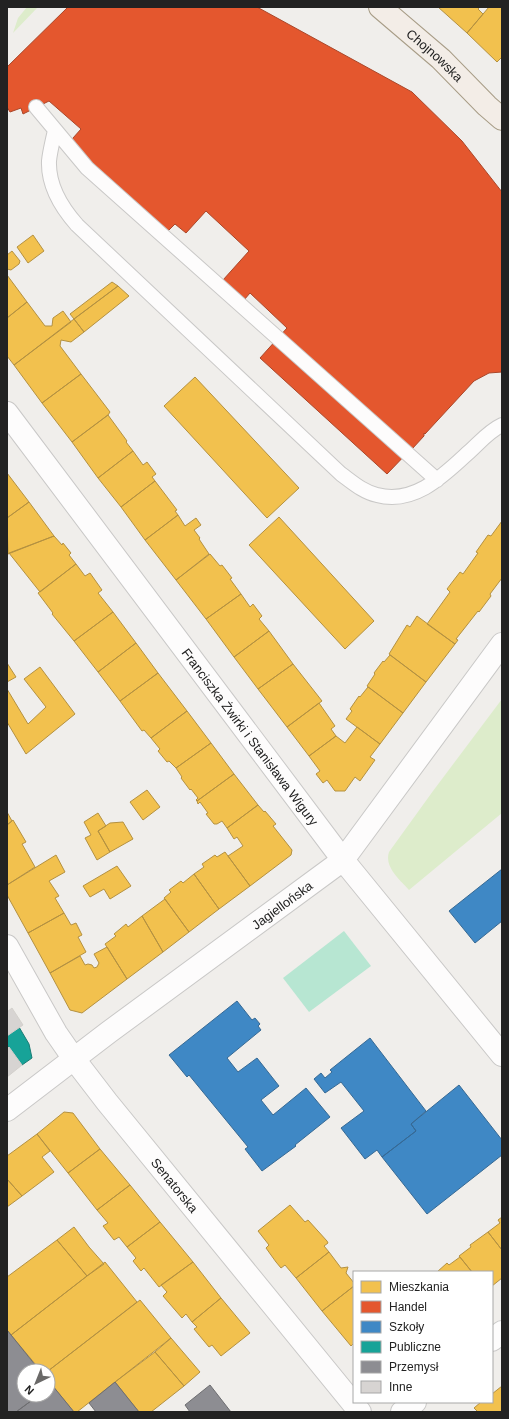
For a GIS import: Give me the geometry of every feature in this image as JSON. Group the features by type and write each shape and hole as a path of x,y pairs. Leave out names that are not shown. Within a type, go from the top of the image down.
{"main road":[{"name":"Chojnowska","path":"380,7 441,59 494,113 502,129"}],"street":[{"name":"Franciszka Żwirki i Stanisława Wigury","path":"7,413 343,860 502,1055"},
{"name":"Jagiellońska","path":"7,1110 343,860 502,644"},
{"name":"Senatorska","path":"7,946 42,1010 74,1060 360,1412"},
{"path":"493,1339 502,1332"},
{"path":"402,1412 414,1403"}],"lane":[{"path":"36,107 87,168 437,480"},
{"path":"55,130 49,160 50,172 58,200 65,212 83,231 341,474 357,486 377,495 394,498 421,490 445,474 487,435 502,425"}],"green space":[{"path":"27,7 38,7 13,33 18,18"},
{"path":"502,699 502,813 409,890 397,878 391,868 388,858 389,852"},
{"path":"344,931 371,966 309,1012 283,978"}],"building: Mieszkania":[{"path":"438,7 480,7 478,9 483,14 467,33"},
{"path":"489,7 502,7 502,57 497,62 467,33"},
{"path":"33,235 44,251 28,263 17,247"},
{"path":"12,251 20,261 19,264 11,270 7,269 7,255"},
{"path":"7,275 27,302 7,318"},
{"path":"112,282 118,286 74,319 70,314"},
{"path":"118,286 129,296 84,332 74,319"},
{"path":"27,302 45,326 52,326 53,318 63,311 71,322 14,365 7,356 7,318"},
{"path":"74,319 84,332 71,342 61,340 60,346 81,374 42,403 14,365"},
{"path":"81,374 110,412 72,442 42,403"},
{"path":"195,377 299,488 267,518 164,406"},
{"path":"108,415 133,451 98,478 72,442"},
{"path":"133,451 143,465 147,462 156,474 152,477 155,481 121,507 98,478"},
{"path":"7,473 29,502 7,518"},
{"path":"155,481 177,510 175,511 178,515 145,540 121,507"},
{"path":"29,502 54,536 8,554 7,518"},
{"path":"178,515 185,526 196,518 201,525 194,530 209,554 176,580 145,540"},
{"path":"279,517 374,621 345,649 249,545"},
{"path":"502,521 502,578 479,612 478,611 456,639 458,640 455,644 427,624 450,592 447,589 460,572 463,574 478,553 476,552 488,535 491,536"},
{"path":"54,536 62,545 63,543 71,553 69,555 76,564 40,592 9,553"},
{"path":"210,554 220,566 222,565 232,578 230,579 241,594 206,619 176,580"},
{"path":"76,564 85,576 90,573 102,590 98,593 113,612 74,641 52,614 53,613 38,593"},
{"path":"241,594 250,607 253,604 262,616 259,619 269,631 234,657 206,619"},
{"path":"113,612 136,643 98,672 74,641"},
{"path":"417,616 455,644 426,682 389,654 407,625 410,627"},
{"path":"269,631 293,664 258,689 234,657"},
{"path":"136,643 158,673 120,701 98,672"},
{"path":"390,655 426,682 403,713 367,686 375,674 374,673 383,661 384,662"},
{"path":"7,663 16,677 7,682"},
{"path":"293,664 322,701 287,727 258,689"},
{"path":"40,667 75,714 26,754 7,722 7,689 28,724 46,707 24,679"},
{"path":"158,673 187,711 151,738 144,730 142,731 120,701"},
{"path":"368,687 403,713 380,744 346,719 352,711 350,709 359,696 360,697"},
{"path":"319,703 335,726 331,729 336,736 309,756 287,727"},
{"path":"187,711 211,743 176,768 169,761 167,762 158,751 160,749 151,738"},
{"path":"357,727 380,744 370,757 375,760 360,781 355,777 345,791 335,791 327,780 323,783 316,774 320,771 309,756 336,736 345,743"},
{"path":"211,743 234,774 197,801 196,800 198,798 181,778 182,777 176,768"},
{"path":"234,774 258,805 227,828 222,821 214,824 206,814 208,813 200,802 198,804 197,801"},
{"path":"147,790 160,807 143,820 130,802"},
{"path":"258,805 276,824 273,826 292,850 291,855 250,886 228,856 243,846 237,837 234,839 227,828"},
{"path":"7,812 12,821 7,825"},
{"path":"98,813 106,826 98,831 110,852 97,860 85,838 91,835 84,822"},
{"path":"13,820 26,842 22,844 35,867 7,885 7,825"},
{"path":"123,822 133,839 110,852 98,831 110,823"},
{"path":"225,852 250,886 219,909 194,874 204,867 202,864 215,855 217,857"},
{"path":"56,855 65,872 49,881 59,896 55,898 64,913 28,933 7,895 7,885"},
{"path":"117,866 131,886 110,899 104,889 90,897 83,886"},
{"path":"194,874 219,909 189,932 164,898 171,892 169,890 181,881 183,883"},
{"path":"165,899 189,932 163,952 142,916"},
{"path":"64,913 71,925 76,923 82,935 78,937 86,952 50,973 28,933"},
{"path":"142,916 163,952 127,979 105,944 116,936 114,934 126,924 128,927"},
{"path":"107,947 127,979 82,1013 70,1010 50,973 80,956 85,965 92,965 94,968 97,967 99,963 94,954"},
{"path":"64,1112 73,1113 100,1149 68,1173 37,1134"},
{"path":"37,1134 50,1151 42,1157 54,1172 22,1196 7,1179 7,1156"},
{"path":"100,1149 130,1185 97,1210 68,1173"},
{"path":"7,1179 22,1196 7,1207"},
{"path":"130,1185 160,1222 127,1247 119,1237 114,1240 103,1226 108,1223 97,1210"},
{"path":"290,1205 305,1222 308,1220 327,1241 328,1243 324,1246 329,1252 296,1278 285,1265 281,1268 276,1262 266,1248 269,1245 258,1231"},
{"path":"502,1217 502,1250 488,1232 500,1223 498,1220"},
{"path":"160,1222 193,1262 159,1287 144,1268 141,1271 133,1261 136,1258 127,1247"},
{"path":"74,1227 104,1264 87,1276 57,1240"},
{"path":"488,1232 502,1250 502,1278 493,1285 493,1271 471,1271 459,1256 471,1247 470,1245"},
{"path":"57,1240 87,1276 11,1335 7,1330 7,1277"},
{"path":"329,1252 341,1268 348,1267 346,1273 353,1282 353,1287 322,1311 296,1278"},
{"path":"460,1257 471,1271 438,1271 447,1263 449,1265"},
{"path":"105,1262 137,1302 56,1365 56,1363 34,1363 11,1335"},
{"path":"193,1262 221,1298 192,1322 186,1314 182,1318 163,1296 167,1292 161,1285"},
{"path":"353,1287 353,1344 351,1346 322,1311"},
{"path":"221,1298 250,1333 221,1356 212,1345 209,1347 194,1329 197,1327 192,1322"},
{"path":"140,1300 171,1338 77,1412 74,1412 56,1390 56,1365"},
{"path":"171,1338 200,1372 184,1386 155,1352"},
{"path":"155,1352 184,1386 151,1412 139,1412 115,1382"},
{"path":"502,1386 502,1412 478,1412 474,1408 480,1403 493,1403 493,1393"}],"building: Handel":[{"path":"68,7 257,7 412,92 462,141 502,192 502,372 489,373 474,381 387,474 260,358 287,328 250,293 244,300 243,297 223,280 249,251 206,211 186,233 175,224 162,237 65,147 81,129 49,101 23,114 21,108 10,112 7,107 7,67"}],"building: Szkoły":[{"path":"502,869 502,921 475,943 449,911"},
{"path":"237,1001 252,1020 255,1018 260,1024 258,1026 261,1030 227,1058 238,1072 257,1058 279,1086 261,1100 273,1115 306,1088 330,1117 295,1145 296,1146 262,1171 245,1149 248,1147 189,1075 187,1077 169,1055"},
{"path":"370,1038 426,1111 411,1124 416,1131 382,1157 377,1150 365,1159 341,1128 364,1111 341,1082 325,1093 314,1079 321,1073 325,1078 332,1072 330,1070"},
{"path":"459,1085 502,1140 502,1155 427,1214 382,1157 416,1131 411,1124"}],"building: Publiczne":[{"path":"19,1027 29,1044 32,1058 22,1065 7,1045 7,1036"}],"building: Przemysł":[{"path":"7,1330 34,1363 16,1363 16,1403 28,1403 16,1412 7,1412"},
{"path":"115,1382 139,1412 96,1412 89,1403"},
{"path":"210,1385 231,1412 190,1412 185,1405"},
{"path":"56,1390 74,1412 16,1412 28,1403 56,1403"}],"building: Inne":[{"path":"12,1008 23,1025 7,1036 7,1012"},
{"path":"9,1047 22,1065 7,1077 7,1049"}]}
